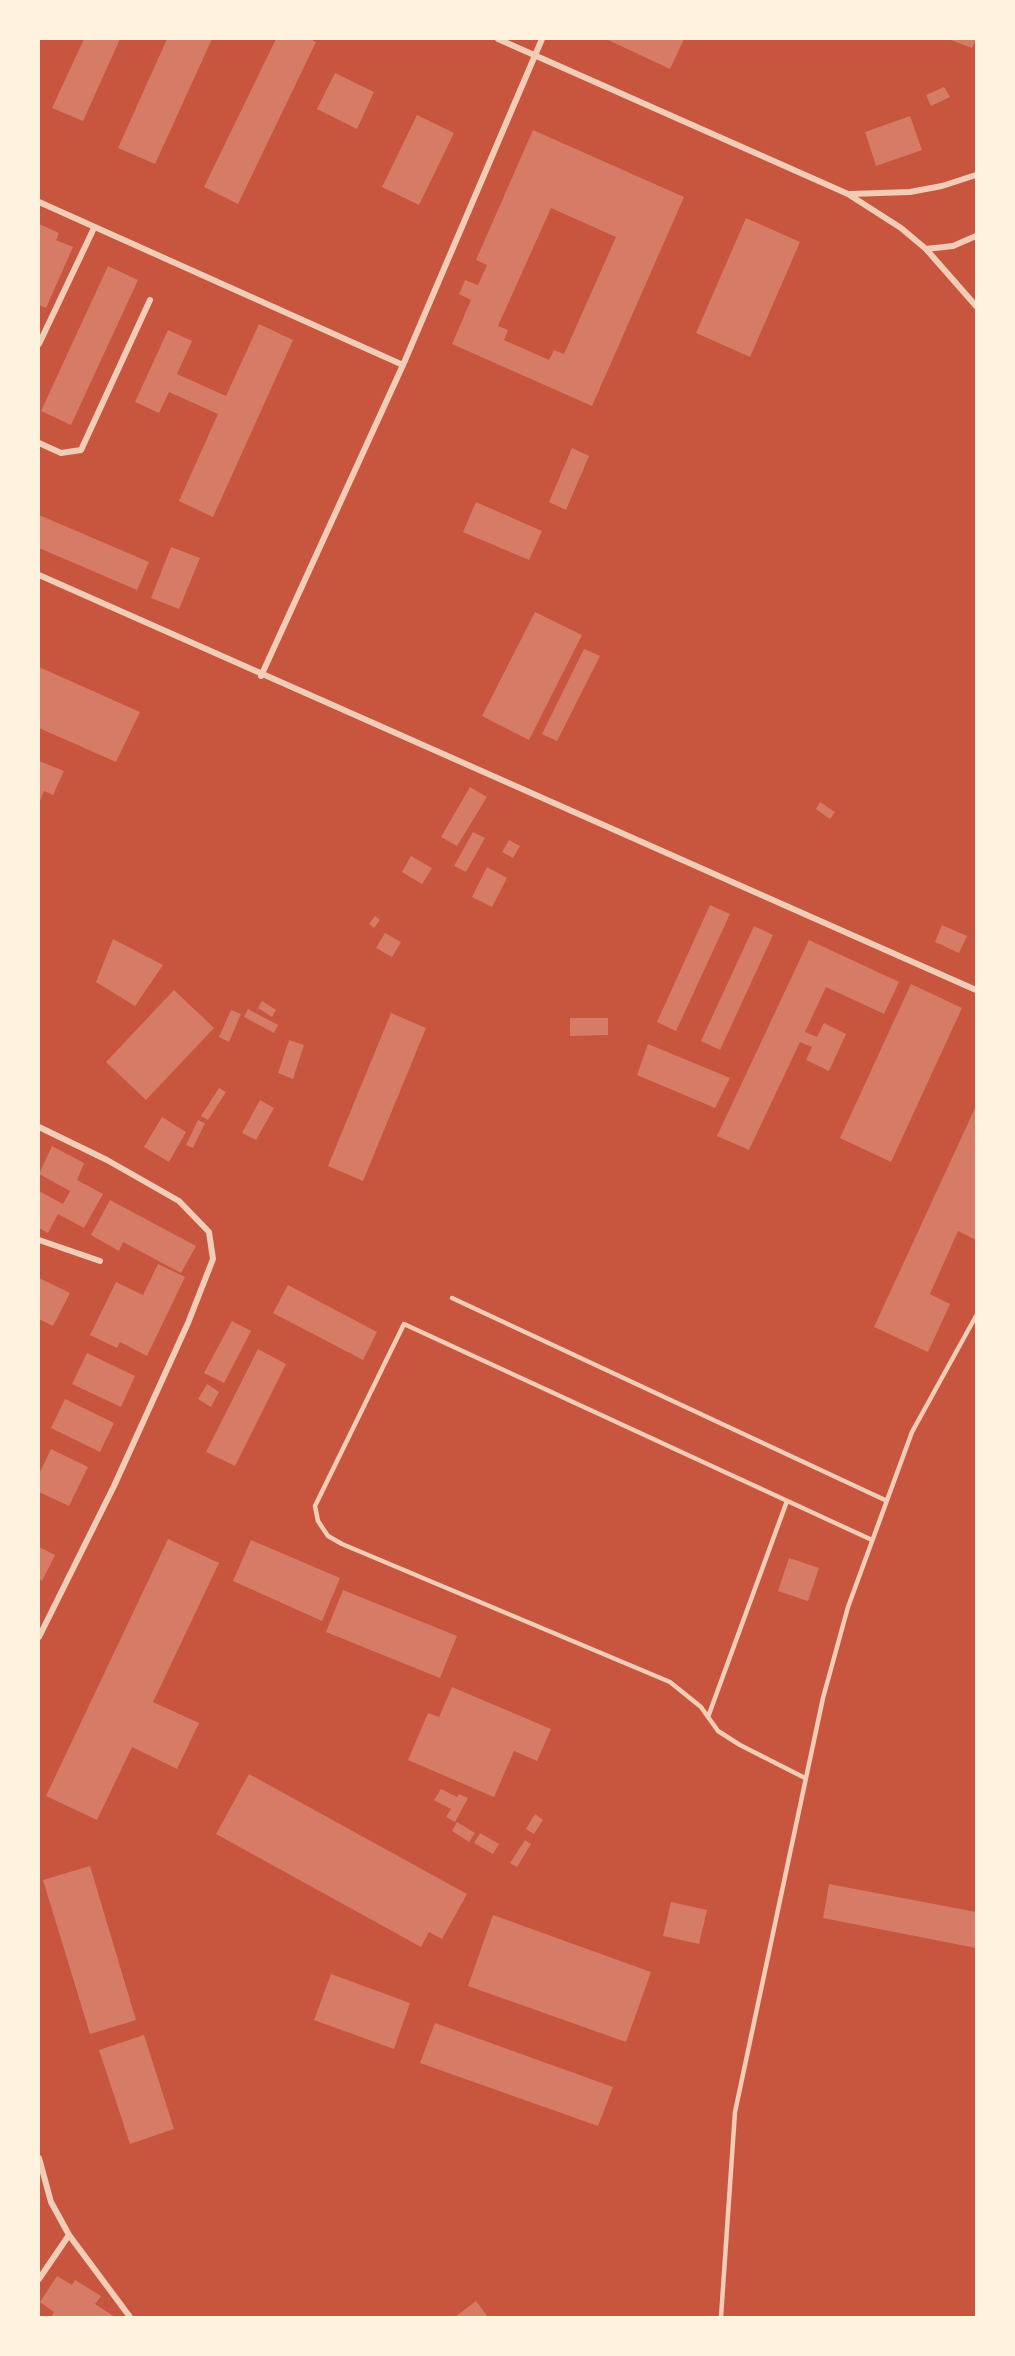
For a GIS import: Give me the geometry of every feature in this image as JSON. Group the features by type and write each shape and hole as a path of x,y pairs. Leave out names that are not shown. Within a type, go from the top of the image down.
{"street":[{"path":"498,39 848,195 901,228 926,249 976,306"},
{"path":"261,676 403,364 542,39"},
{"path":"848,195 910,192 942,186 976,174"},
{"path":"39,202 403,364"},
{"path":"39,344 94,228"},
{"path":"926,249 953,246 976,236"},
{"path":"39,443 61,453 81,450 150,300"},
{"path":"39,575 261,676 976,990"},
{"path":"39,1127 107,1160 179,1201 209,1232 213,1259 188,1323 114,1486 39,1637"},
{"path":"39,1240 100,1261"},
{"path":"39,2158 51,2202 69,2235 130,2317"},
{"path":"39,2279 69,2235"}],"lane":[{"path":"452,1298 885,1500"},
{"path":"721,2317 735,2112 823,1698 848,1607 885,1500 912,1432 976,1316"},
{"path":"805,1778 740,1745 718,1731 708,1717 670,1682 342,1544 328,1536 318,1521 315,1506 404,1324 872,1540"},
{"path":"708,1717 787,1501"}],"building":[{"path":"84,39 120,39 83,121 52,108"},
{"path":"167,39 212,39 155,164 118,148"},
{"path":"276,39 310,39 316,42 238,204 204,187"},
{"path":"606,39 684,39 670,69"},
{"path":"948,39 976,39 972,48"},
{"path":"335,73 374,92 357,129 317,109"},
{"path":"944,87 950,97 931,106 926,95"},
{"path":"417,115 454,133 419,205 382,187"},
{"path":"910,116 922,150 876,166 865,132"},
{"path":"533,130 684,197 592,406 452,344 471,300 459,294 465,280 478,285 487,265 476,260","holes":["551,208 616,237 564,354 554,350 549,360 504,340 508,330 498,326"]},
{"path":"746,218 800,242 750,357 696,333"},
{"path":"39,224 59,233 56,240 73,247 46,308 39,305"},
{"path":"108,266 138,280 71,425 41,411"},
{"path":"259,324 293,340 213,517 179,501 218,414 169,392 159,413 135,402 168,330 192,341 177,374 226,396"},
{"path":"572,448 589,456 566,510 549,502"},
{"path":"476,502 542,531 529,560 463,532"},
{"path":"39,515 149,562 137,590 39,548"},
{"path":"171,547 200,558 179,609 151,598"},
{"path":"535,612 582,635 529,740 482,716"},
{"path":"584,649 600,656 557,741 542,734"},
{"path":"39,667 140,712 116,762 39,728"},
{"path":"39,761 64,771 53,795 44,791 39,803"},
{"path":"470,787 487,797 457,846 441,837"},
{"path":"820,802 835,812 830,819 816,809"},
{"path":"473,832 485,838 466,872 454,866"},
{"path":"509,840 520,846 513,858 502,852"},
{"path":"411,856 432,868 422,884 402,872"},
{"path":"487,867 507,878 492,907 472,897"},
{"path":"710,905 730,914 676,1031 657,1022"},
{"path":"375,916 380,920 374,928 369,924"},
{"path":"942,925 967,936 959,953 935,942"},
{"path":"754,926 773,935 720,1050 701,1041"},
{"path":"385,933 401,942 392,957 376,948"},
{"path":"113,939 163,965 135,1006 96,982"},
{"path":"809,940 899,982 884,1014 826,987 805,1032 817,1037 824,1023 846,1034 829,1071 806,1060 812,1047 800,1042 749,1150 717,1136"},
{"path":"911,984 962,1008 891,1162 840,1138"},
{"path":"174,990 214,1028 146,1100 106,1062"},
{"path":"262,1001 276,1010 272,1017 258,1008"},
{"path":"248,1009 278,1025 274,1033 244,1017"},
{"path":"231,1010 241,1014 229,1042 219,1037"},
{"path":"391,1013 426,1028 363,1181 328,1166"},
{"path":"570,1018 608,1018 608,1035 570,1036"},
{"path":"289,1040 304,1045 293,1079 278,1073"},
{"path":"648,1044 730,1078 715,1108 637,1075"},
{"path":"219,1088 226,1092 208,1120 201,1116"},
{"path":"260,1100 274,1108 256,1140 242,1133"},
{"path":"976,1106 976,1240 958,1231 930,1294 950,1304 928,1352 874,1327"},
{"path":"162,1117 186,1132 169,1162 144,1147"},
{"path":"198,1120 205,1123 193,1148 186,1145"},
{"path":"52,1146 84,1163 77,1180 103,1194 84,1228 58,1214 48,1233 39,1228 39,1191 63,1204 73,1186 70,1191 39,1174"},
{"path":"110,1200 196,1246 181,1273 123,1242 119,1251 91,1235"},
{"path":"158,1264 185,1277 147,1356 120,1342 117,1348 90,1335 116,1282 143,1295"},
{"path":"39,1278 70,1293 53,1326 39,1319"},
{"path":"288,1285 377,1332 363,1360 273,1313"},
{"path":"232,1321 251,1331 224,1383 204,1373"},
{"path":"258,1349 286,1364 235,1466 206,1452"},
{"path":"87,1353 135,1376 121,1407 72,1384"},
{"path":"207,1384 219,1392 211,1407 198,1399"},
{"path":"65,1399 114,1423 100,1452 51,1428"},
{"path":"51,1449 88,1467 69,1506 39,1492 39,1474"},
{"path":"168,1539 219,1563 153,1702 199,1723 177,1769 132,1747 97,1820 46,1796"},
{"path":"251,1540 340,1578 322,1621 233,1581"},
{"path":"39,1547 55,1555 42,1581 39,1579"},
{"path":"789,1558 819,1568 808,1601 778,1591"},
{"path":"343,1590 457,1636 440,1678 326,1632"},
{"path":"452,1687 551,1729 537,1761 514,1751 494,1797 408,1760 428,1713 439,1717"},
{"path":"249,1774 467,1894 442,1939 429,1932 421,1947 216,1834"},
{"path":"441,1789 457,1797 459,1794 468,1798 455,1822 446,1817 451,1809 434,1800"},
{"path":"535,1814 543,1820 534,1834 526,1829"},
{"path":"457,1822 475,1833 469,1842 452,1831"},
{"path":"480,1833 499,1844 493,1854 474,1843"},
{"path":"525,1840 531,1844 517,1867 510,1863"},
{"path":"90,1866 136,2020 90,2034 43,1880"},
{"path":"829,1884 976,1912 976,1948 823,1918"},
{"path":"671,1902 707,1910 699,1944 663,1936"},
{"path":"493,1915 651,1972 626,2042 468,1986"},
{"path":"331,1974 410,2003 394,2049 314,2020"},
{"path":"435,2023 613,2087 598,2126 420,2063"},
{"path":"144,2035 174,2129 130,2144 99,2050"},
{"path":"57,2276 72,2285 75,2280 101,2296 95,2304 115,2317 51,2317 54,2312 40,2302"},
{"path":"476,2301 488,2317 455,2317"}]}
